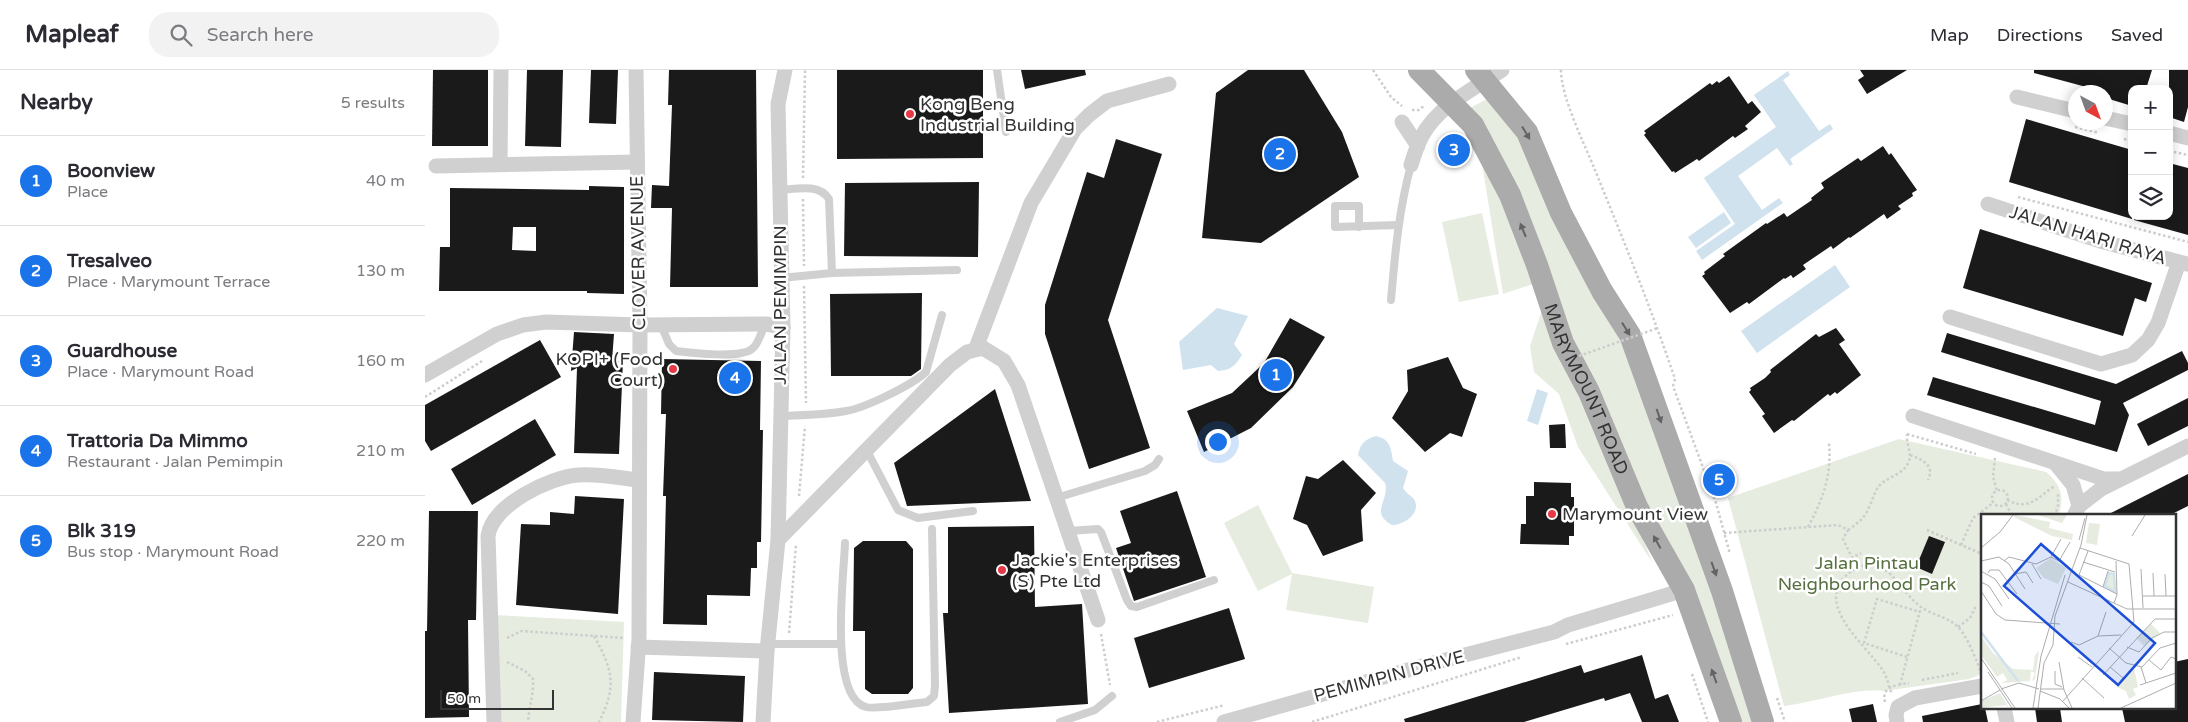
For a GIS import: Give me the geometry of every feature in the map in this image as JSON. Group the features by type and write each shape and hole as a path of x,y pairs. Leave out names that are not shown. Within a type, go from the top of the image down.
{"main road":[{"name":"MARYMOUNT ROAD","path":"1419,70 1473,125 1510,195 1537,265 1563,343 1589,392 1637,507 1681,602 1731,722"},
{"path":"1488,74 1527,132 1561,213 1601,291 1630,335 1722,591 1763,722"}],"street":[{"path":"500,164 501,70"},
{"name":"CLOVER AVENUE","path":"633,722 639,643 640,325 637,70"},
{"name":"JALAN PEMIMPIN","path":"763,722 767,647 778,540 783,327 778,104 785,70"},
{"path":"1411,164 1422,135 1436,118 1447,97 1488,74"},
{"path":"976,348 1031,203 1075,129 1107,101 1169,84"},
{"path":"2017,97 2068,109"},
{"path":"1405,113 1418,146"},
{"path":"2113,120 2128,123"},
{"path":"2173,134 2188,138"},
{"path":"436,166 637,162"},
{"name":"JALAN HARI RAYA","path":"1988,204 2100,241 2183,263"},
{"path":"1950,317 2101,364 2132,355 2148,340 2158,323 2183,263"},
{"path":"425,375 497,334 523,325 545,322 640,325 766,324 783,327"},
{"path":"778,540 950,365 976,348 988,350 1004,361 1013,374 1098,620"},
{"path":"1913,416 2103,479 2119,480"},
{"path":"2076,511 2101,489 2188,446"},
{"path":"2055,464 2073,485 2076,511"},
{"path":"494,722 496,643 488,536 490,526 498,514 509,504 563,477 586,474 639,480"},
{"name":"PEMIMPIN DRIVE","path":"1224,722 1426,665 1564,634 1681,602"},
{"path":"639,643 767,647"},
{"path":"1897,715 1915,698 1981,681"}],"lane":[{"path":"997,70 1006,132"},
{"path":"1391,300 1401,200 1411,164"},
{"path":"779,190 818,189 825,193 829,199 832,273"},
{"path":"1359,226 1359,206 1335,206 1335,227 1398,225"},
{"path":"781,278 832,273 957,270"},
{"path":"780,416 847,411 871,402 919,379 926,372 942,314"},
{"path":"661,325 669,344 676,351 724,354 748,352 753,349 766,324"},
{"path":"866,450 898,510 918,518 973,511"},
{"path":"1056,498 1145,471 1155,465 1159,459"},
{"path":"845,543 840,644 850,694 856,702 867,708 927,702 934,696 935,673 932,529"},
{"path":"1068,531 1098,529 1101,532 1131,606 1137,607 1214,580"},
{"path":"767,647 789,644 840,644"},
{"path":"1060,722 1095,710 1112,696"}],"path":[{"path":"789,644 806,414 803,189 805,70"},
{"path":"1373,70 1391,97 1405,113 1419,110 1447,97"},
{"path":"1561,70 1561,82 1658,328 1675,379"},
{"path":"2173,152 2188,155"},
{"path":"2010,194 2188,242"},
{"path":"1579,356 1658,328"},
{"path":"425,397 490,356"},
{"path":"1857,568 1843,539 1848,530 1865,516 1876,490 1886,480 1905,469 1910,456 1907,434 1977,454"},
{"path":"1808,527 1821,501 1827,481 1831,463 1829,443"},
{"path":"1997,491 1993,477 1994,460 1999,445"},
{"path":"1910,456 1922,459 1929,466 1931,473 1928,480"},
{"path":"1994,460 2003,462"},
{"path":"2050,479 2055,486 2059,499 2055,514"},
{"path":"1993,503 1999,506 2006,502 2021,505 2031,503 2055,486"},
{"path":"1997,491 2005,492 2006,502 2011,514"},
{"path":"1993,503 1992,497 1997,491"},
{"path":"1961,545 1973,518 1993,503"},
{"path":"1724,533 1838,525 1848,530"},
{"path":"1927,530 1981,554"},
{"path":"1851,558 1861,553"},
{"path":"1897,715 1882,669 1852,635 1842,620 1837,590 1847,575 1857,568 1868,564 1882,567 1921,607 1941,616 1958,627 1980,670 1981,681"},
{"path":"1907,657 1865,643 1877,599 1920,612"},
{"path":"1564,634 1681,602"},
{"path":"1958,627 1970,618 1976,606"},
{"path":"1900,685 1921,607"},
{"path":"1098,620 1112,696"},
{"path":"528,722 530,701 534,689 533,678 525,671 507,662 496,643 521,631 594,636 639,643"},
{"path":"594,636 607,658 612,684 606,708 599,722"},
{"path":"1312,722 1526,656"}],"green space":[{"path":"1497,94 1602,291 1763,722 1731,722 1620,477 1652,562 1578,447 1559,394 1534,372 1530,346 1543,307 1533,284 1503,294 1477,132 1462,112"},
{"path":"1482,213 1499,294 1459,302 1442,222"},
{"name":"Jalan Pintau Neighbourhood Park","path":"1899,439 2046,472 2058,486 2061,503 2059,514 1981,514 1981,674 1969,679 1884,691 1873,690 1848,693 1784,706 1728,498"},
{"path":"1258,505 1292,573 1374,587 1368,623 1286,610 1292,574 1258,591 1224,523"},
{"path":"494,615 624,622 621,722 496,722"}],"water":[{"path":"1788,71 1790,75 1783,80 1819,131 1830,124 1833,129 1790,159 1793,164 1790,166 1777,148 1738,176 1762,210 1779,198 1783,203 1702,260 1696,251 1735,224 1704,178 1776,127 1754,95"},
{"path":"1724,212 1731,223 1696,248 1688,237"},
{"path":"1835,265 1850,287 1757,353 1741,331"},
{"path":"1217,308 1248,316 1234,344 1242,355 1235,365 1226,370 1218,371 1211,365 1183,370 1179,342"},
{"path":"1537,389 1548,393 1538,425 1527,421"},
{"path":"1376,436 1381,437 1387,442 1393,461 1408,471 1403,488 1414,499 1416,509 1411,517 1402,523 1392,525 1382,516 1381,511 1386,489 1385,483 1358,455 1364,442"}],"building":[{"path":"433,70 488,70 488,146 432,146"},
{"path":"527,70 563,70 561,147 525,146"},
{"path":"591,70 618,70 616,124 589,123"},
{"path":"669,70 756,70 758,287 670,287 672,208 651,208 652,185 669,186 672,105 668,105"},
{"name":"Kong Beng Industrial Building","path":"837,70 983,70 983,158 837,159"},
{"path":"1021,70 1085,70 1086,75 1025,89"},
{"path":"1248,70 1304,70 1342,132 1359,177 1261,243 1202,238 1216,93"},
{"path":"1860,70 1907,70 1867,94 1858,80 1864,76"},
{"path":"2034,70 2152,70 2147,85 2128,85 2128,105 2113,100 2113,85 2079,85 2034,73"},
{"path":"2169,70 2188,70 2188,107 2184,122 2173,118 2173,85 2169,85"},
{"path":"1729,76 1748,104 1752,101 1761,112 1745,126 1748,129 1735,138 1733,136 1699,161 1697,159 1675,173 1674,171 1672,172 1644,135 1646,133 1644,131 1710,83 1712,85 1717,81 1719,83"},
{"path":"2026,119 2128,149 2128,218 2009,182"},
{"path":"1116,139 1162,154 1108,320 1150,448 1089,469 1045,334 1045,305 1087,172 1104,178"},
{"path":"1461,141 1464,156 1448,159 1445,144"},
{"path":"1883,146 1889,155 1891,153 1917,190 1912,193 1913,196 1898,206 1901,209 1887,219 1884,214 1833,249 1831,246 1803,265 1806,269 1793,278 1791,275 1784,278 1749,304 1747,302 1730,313 1702,276 1705,274 1704,272 1725,256 1723,254 1766,223 1784,213 1787,217 1812,200 1811,198 1824,188 1821,183 1858,158 1861,161"},
{"path":"2173,164 2188,168 2188,235 2134,220 2173,220"},
{"path":"979,182 978,257 844,256 845,183"},
{"path":"589,186 624,187 624,294 587,293 587,291 439,291 440,247 450,247 450,188 589,190","holes":["513,227 536,227 536,251 512,250"]},
{"path":"1980,229 2152,283 2146,302 2135,298 2123,336 1963,288"},
{"path":"922,293 921,369 911,376 831,376 830,294"},
{"path":"1290,318 1325,337 1293,387 1251,428 1204,452 1187,411 1232,393 1264,363"},
{"path":"1836,328 1845,340 1839,344 1861,375 1837,394 1835,392 1830,396 1828,394 1794,421 1792,420 1774,433 1762,416 1765,414 1749,392 1750,388 1765,378 1771,372 1770,370 1816,334 1819,337"},
{"path":"574,332 614,334 612,361 623,361 619,454 574,453 577,368 571,371"},
{"path":"1947,333 2116,384 2182,351 2188,363 2188,370 2123,403 2129,415 2117,452 1927,395 1933,377 2095,425 2101,401 1941,352"},
{"path":"540,340 561,377 431,451 425,441 425,405"},
{"path":"1448,357 1463,388 1477,394 1462,437 1450,433 1425,452 1392,418 1408,391 1407,370"},
{"path":"662,359 761,361 760,430 763,430 761,542 757,542 757,568 751,568 750,596 707,595 707,625 663,624 666,496 663,496 666,414 661,414"},
{"path":"995,389 1031,501 907,506 894,463"},
{"path":"2188,398 2188,426 2148,446 2137,424"},
{"path":"535,419 556,455 472,505 451,469"},
{"path":"1565,424 1566,448 1550,448 1549,425"},
{"path":"1343,460 1376,493 1361,510 1363,541 1323,556 1307,525 1293,519 1306,476 1318,479"},
{"path":"2188,474 2188,506 2172,514 2109,514"},
{"name":"Marymount View","path":"1534,482 1571,483 1571,497 1574,497 1574,536 1569,536 1569,545 1520,544 1521,524 1526,524 1526,496 1534,496"},
{"path":"1177,491 1206,577 1134,601 1116,548 1131,543 1120,511"},
{"path":"575,496 624,499 618,614 516,605 521,524 550,525 550,512 574,514"},
{"path":"429,511 478,511 476,620 468,620 469,717 425,718 425,631 427,631"},
{"path":"1034,526 1035,607 1082,604 1088,704 949,713 943,613 948,613 948,527"},
{"path":"1929,536 1945,542 1932,574 1916,567"},
{"path":"863,541 906,541 913,549 913,688 908,694 872,694 865,689 865,631 853,631 854,548"},
{"path":"1229,608 1245,659 1149,688 1134,638"},
{"path":"1642,655 1655,699 1668,694 1679,722 1642,722 1630,693 1605,701 1604,698 1524,722 1405,722 1404,719 1581,665 1584,673"},
{"path":"2188,659 2188,722 2125,722 2122,710 2175,710 2175,662"},
{"path":"654,672 745,676 743,722 652,720"},
{"path":"1873,704 1877,722 1852,722 1849,709"},
{"path":"1981,704 1981,710 1985,710 1988,722 1923,722 1922,716"},
{"path":"2035,710 2060,710 2062,722 2037,722"}],"place":[{"name":"Kong Beng Industrial Building","path":"910,114"},
{"name":"Guardhouse","path":"1454,150"},
{"name":"Tresalveo","path":"1280,154"},
{"name":"KOPI+ (Food Court)","path":"673,369"},
{"name":"Boonview","path":"1276,375"},
{"name":"Trattoria Da Mimmo","path":"735,378"},
{"name":"Blk 319","path":"1719,480"},
{"name":"Marymount View","path":"1552,514"},
{"name":"Jackie's Enterprises (S) Pte Ltd","path":"1002,570"}]}
